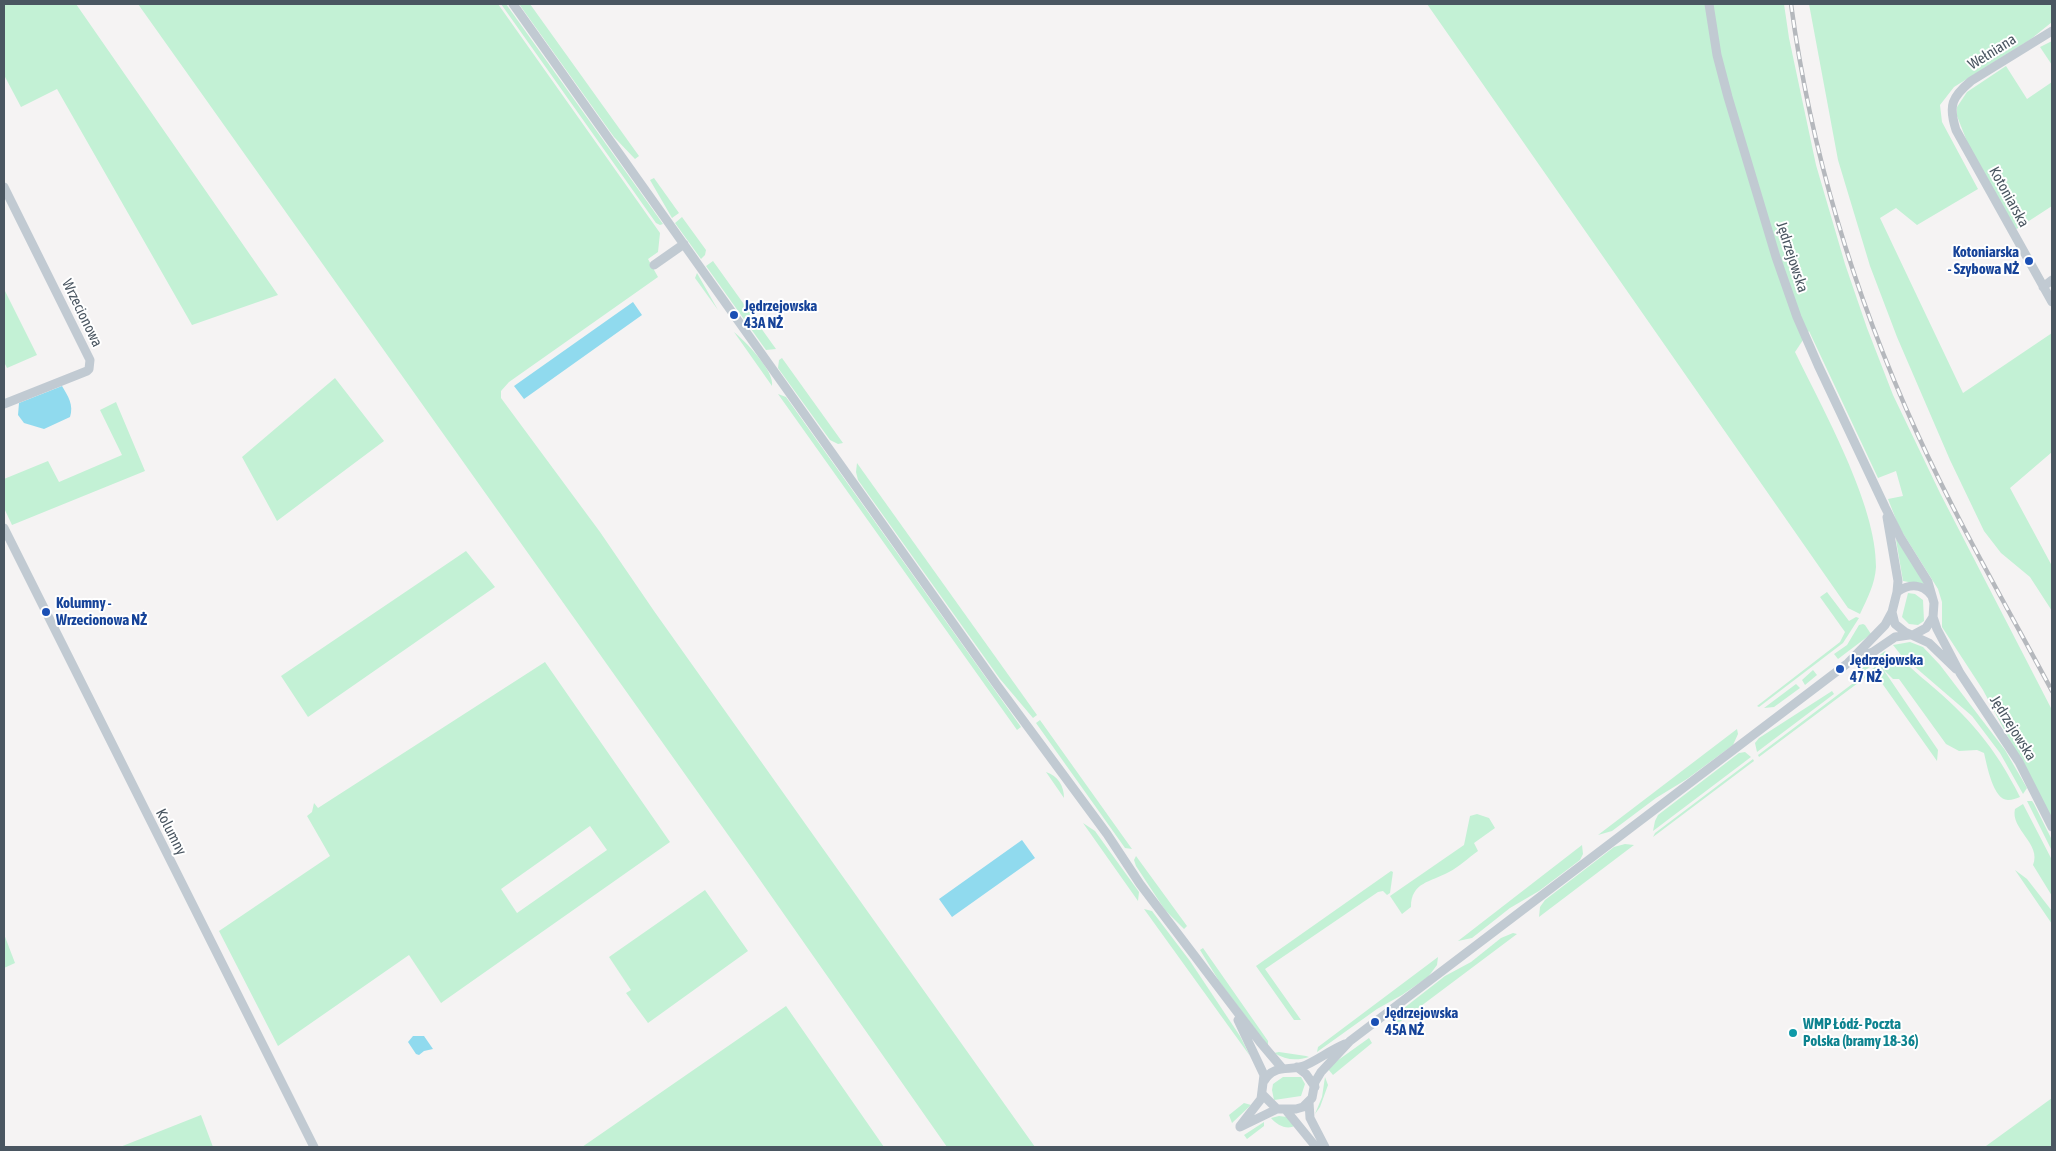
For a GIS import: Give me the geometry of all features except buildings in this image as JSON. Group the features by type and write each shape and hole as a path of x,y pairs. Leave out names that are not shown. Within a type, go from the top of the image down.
{"street":[{"path":"513,4 992,677 1107,834 1140,884 1228,1001 1282,1068"},
{"name":"Jędrzejowska","path":"1709,4 1717,54 1728,97 1779,265 1797,317 1885,507 1900,537 1928,582 1933,597 1933,617 1937,629 1960,673 2015,755 2052,827"},
{"name":"Wełniana","path":"1952,103 1959,92 1971,81 2052,31"},
{"name":"Kotoniarska","path":"1952,103 1952,116 1956,130 2052,302"},
{"name":"Wrzecionowa","path":"4,187 90,360 87,371 4,404"},
{"path":"654,265 684,244"},
{"path":"2043,286 2052,280"},
{"name":"Jędrzejowska","path":"1885,507 1896,564 1898,592 1892,612 1895,624 1898,628 1929,643 1960,673"},
{"name":"Kolumny","path":"4,528 314,1147"},
{"path":"1898,592 1906,586 1915,586 1924,588 1933,597"},
{"path":"1325,1147 1310,1118 1309,1102 1321,1072 1350,1041 1848,662 1885,625 1892,612"},
{"path":"1848,662 1873,652 1899,635 1913,635 1926,628 1933,617"},
{"path":"1228,1001 1262,1068 1264,1081 1262,1094 1258,1102 1240,1126 1281,1109 1303,1107 1309,1102"},
{"path":"1264,1081 1271,1072 1282,1068 1297,1068 1350,1041"},
{"path":"1297,1068 1306,1074 1315,1087"},
{"path":"1262,1094 1281,1109 1316,1147"}],"green space":[{"path":"4,4 76,4 278,295 192,325 57,89 21,107 4,75"},
{"path":"138,4 498,4 660,233 658,252 648,259 658,277 509,382 501,391 501,398 600,532 654,611 1035,1147 947,1147 753,870"},
{"path":"501,4 506,4 663,224 656,223"},
{"path":"519,4 530,4 639,156 635,159 614,137"},
{"path":"1427,4 1784,4 1789,38 1816,165 1845,264 1867,328 1893,395 1940,493 2052,710 2052,820 1983,690 1942,627 1942,602 1938,589 1899,527 1888,499 1903,496 1896,471 1878,478 1809,331 1795,352 1846,457 1868,515 1874,542 1876,567 1874,579 1860,614 1848,608"},
{"path":"1809,4 2052,4 2052,22 2031,39 1954,87 1940,105 1942,122 1978,189 1917,225 1896,208 1880,218 1963,393 2052,333 2052,452 2010,488 2052,566 2052,611 2030,577 2001,553 1984,531 1950,460 1897,337 1870,266 1838,160"},
{"path":"2052,41 2052,65 2040,47"},
{"path":"2006,66 2027,99 2052,82 2052,206 2015,230 1968,144 1957,116 1957,107 1967,92"},
{"path":"654,178 679,213 672,218 650,180"},
{"path":"682,217 706,250 705,255 701,259 675,223"},
{"path":"713,261 776,349 766,350 706,266"},
{"path":"697,273 718,310 695,278"},
{"path":"4,289 37,355 7,368 4,362"},
{"path":"734,332 764,364 772,380 772,386"},
{"path":"782,358 843,443 838,444 830,440 778,368 779,360"},
{"path":"335,378 384,441 277,521 242,457"},
{"path":"778,394 786,397 1021,727 1017,730"},
{"path":"116,402 145,471 12,525 4,508 4,479 48,461 59,482 122,455 100,410"},
{"path":"857,463 1037,715 1033,718 1000,679 858,480 856,472"},
{"path":"1896,540 1898,540 1925,585 1903,581"},
{"path":"466,551 495,587 308,717 281,676"},
{"path":"1827,592 1849,621 1856,617 1859,618 1843,643 1759,707 1757,706 1840,642 1845,632 1820,597"},
{"path":"1908,593 1915,594 1923,600 1924,621 1918,625 1909,624 1902,617"},
{"path":"1863,624 1871,634 1838,659 1834,654 1847,645 1859,625"},
{"path":"1910,642 1923,647 1940,665 2005,750 2027,788 2023,794 2000,753 1972,716 1901,655 1893,645"},
{"path":"1885,651 1887,654 1855,678 1853,675"},
{"path":"1896,656 1968,720 1991,748 2020,797 2008,800 1998,794 1989,773 1984,753 1977,750 1959,751 1946,744 1899,679 1893,679 1883,669 1938,750 1937,761 1879,679 1866,677 1759,757 1758,755 1888,657"},
{"path":"545,662 670,842 441,1003 409,955 278,1046 219,931 330,856 307,816 312,812 314,803 318,808","holes":["590,826 607,850 517,913 501,889"]},
{"path":"1813,670 1817,675 1805,685 1802,680"},
{"path":"1796,684 1800,688 1774,707 1764,708"},
{"path":"1832,691 1834,694 1757,752 1755,743 1759,738"},
{"path":"1040,720 1132,849 1125,848 1036,723"},
{"path":"1737,729 1738,734 1733,745 1612,831 1598,835"},
{"path":"1745,752 1751,757 1653,831 1658,815 1739,753"},
{"path":"1753,759 1754,761 1653,837 1655,833"},
{"path":"1046,772 1060,782 1064,798"},
{"path":"2027,801 2032,801 2034,804 2052,840 2052,851"},
{"path":"2023,804 2052,860 2052,896 2033,865 2035,857 2033,850 2017,823 2015,809"},
{"path":"1477,814 1489,818 1495,828 1474,843 1478,851 1453,870 1418,888 1414,892 1411,907 1402,914 1390,896 1464,845 1470,816"},
{"path":"1083,823 1095,831 1139,892 1138,901"},
{"path":"1625,844 1634,845 1539,917 1540,907 1545,900 1614,847"},
{"path":"1582,845 1583,854 1580,860 1539,891 1510,908 1472,938 1458,941"},
{"path":"1136,856 1187,926 1184,929 1165,910 1136,866 1134,860"},
{"path":"2015,870 2027,879 2052,911 2052,924"},
{"path":"1391,871 1393,872 1390,893 1387,895 1383,891 1378,892 1265,969 1301,1020 1294,1020 1256,966"},
{"path":"705,890 748,951 648,1023 626,993 631,990 609,957"},
{"path":"1144,909 1152,911 1190,961 1240,1036 1250,1056"},
{"path":"1513,933 1517,934 1393,1027 1390,1023 1404,1008 1445,976 1471,962 1501,938"},
{"path":"4,934 15,963 4,968"},
{"path":"1203,948 1268,1041 1268,1046 1219,981 1200,950"},
{"path":"1438,957 1437,965 1428,977 1377,1009 1317,1052 1318,1047"},
{"path":"786,1006 884,1147 582,1147"},
{"path":"1369,1038 1372,1043 1333,1075 1328,1069"},
{"path":"1279,1052 1309,1057 1291,1059 1274,1053"},
{"path":"1283,1077 1301,1077 1305,1084 1301,1096 1274,1100 1273,1084"},
{"path":"1325,1077 1328,1085 1320,1107 1315,1114 1322,1097"},
{"path":"2052,1098 2052,1147 1983,1147 1986,1146"},
{"path":"1244,1103 1251,1105 1232,1123 1229,1115"},
{"path":"201,1115 213,1147 120,1147"},
{"path":"1287,1117 1295,1126 1282,1126 1271,1118"},
{"path":"1264,1122 1264,1126 1247,1139 1244,1135"}],"water":[{"path":"633,302 642,315 524,399 514,386"},
{"path":"62,386 71,405 70,417 44,429 24,423 18,415 19,403"},
{"path":"1022,840 1035,858 952,917 939,899"},
{"path":"413,1036 424,1036 433,1049 424,1051 419,1055 416,1054 408,1042"}],"railway":[{"path":"1791,4 1810,114 1823,169 1855,277 1874,329 1932,466 2052,691"}],"place":[{"name":"Kotoniarska - Szybowa NŻ","path":"2029,261"},
{"name":"Jędrzejowska 43A NŻ","path":"734,315"},
{"name":"Kolumny - Wrzecionowa NŻ","path":"46,612"},
{"name":"Jędrzejowska 47 NŻ","path":"1840,669"},
{"name":"Jędrzejowska 45A NŻ","path":"1375,1022"},
{"name":"WMP Łódź- Poczta Polska (bramy 18-36)","path":"1793,1033"}]}
